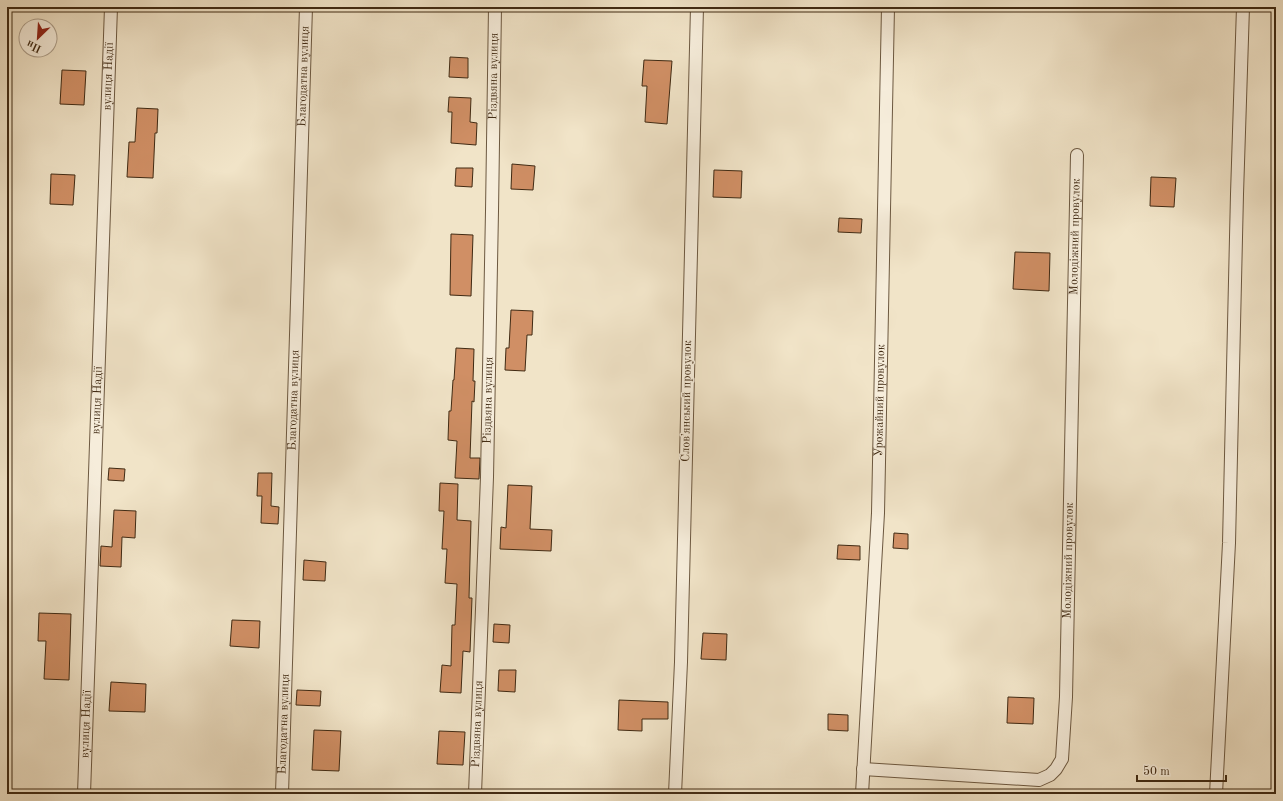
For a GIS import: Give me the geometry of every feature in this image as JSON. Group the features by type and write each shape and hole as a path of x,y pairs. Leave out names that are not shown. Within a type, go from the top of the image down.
{"street":[{"name":"вулиця Надії","path":"84,794 110,7"},
{"name":"Благодатна вулиця","path":"282,794 306,7"},
{"name":"Різдвяна вулиця","path":"475,794 487,453 495,7"},
{"name":"Словʼянський провулок","path":"675,794 681,662 697,7"},
{"name":"Урожайний провулок","path":"862,794 878,513 888,7"},
{"path":"1216,794 1229,543 1243,7"},
{"name":"Молодіжний провулок","path":"863,769 1039,780 1050,775 1062,759 1066,697 1077,155"}],"building":[{"path":"450,57 468,58 468,78 449,77"},
{"path":"644,60 672,61 667,124 645,122 647,86 642,86"},
{"path":"62,70 86,71 84,105 60,104"},
{"path":"449,97 471,98 470,122 477,123 476,145 451,143 452,112 448,112"},
{"path":"137,108 158,109 157,133 155,133 153,178 127,177 129,142 135,142"},
{"path":"512,164 535,166 533,190 511,189"},
{"path":"456,168 473,168 472,187 455,186"},
{"path":"714,170 742,171 741,198 713,197"},
{"path":"51,174 75,175 73,205 50,204"},
{"path":"1151,177 1176,178 1174,207 1150,206"},
{"path":"839,218 862,219 861,233 838,232"},
{"path":"451,234 473,235 471,296 450,295"},
{"path":"1015,252 1050,253 1049,291 1013,289"},
{"path":"511,310 533,311 532,335 527,335 525,371 505,370 506,348 509,348"},
{"path":"456,348 474,349 473,381 475,381 474,402 472,401 470,458 480,458 479,479 455,478 457,441 448,440 449,411 451,411"},
{"path":"109,468 125,469 124,481 108,480"},
{"path":"258,473 272,473 271,506 279,507 278,524 261,523 262,496 257,496"},
{"path":"440,483 458,484 457,520 471,521 469,598 472,598 470,652 463,651 461,693 440,692 442,665 451,666 452,625 455,625 457,584 445,583 447,549 442,549 444,511 439,511"},
{"path":"508,485 532,486 530,529 552,530 551,551 500,549 501,527 506,528"},
{"path":"114,510 136,511 135,538 122,537 121,567 100,566 101,546 112,547"},
{"path":"894,533 908,534 908,549 893,548"},
{"path":"838,545 860,546 860,560 837,559"},
{"path":"304,560 326,562 325,581 303,580"},
{"path":"39,613 71,614 69,680 44,679 46,641 38,641"},
{"path":"232,620 260,621 259,648 230,646"},
{"path":"494,624 510,625 509,643 493,642"},
{"path":"703,633 727,634 726,660 701,659"},
{"path":"499,670 516,670 515,692 498,691"},
{"path":"111,682 146,684 145,712 109,711"},
{"path":"297,690 321,691 320,706 296,705"},
{"path":"1008,697 1034,698 1033,724 1007,723"},
{"path":"619,700 668,702 668,719 642,719 642,731 618,730"},
{"path":"828,714 848,715 848,731 828,730"},
{"path":"314,730 341,731 339,771 312,770"},
{"path":"439,731 465,732 463,765 437,764"}]}
